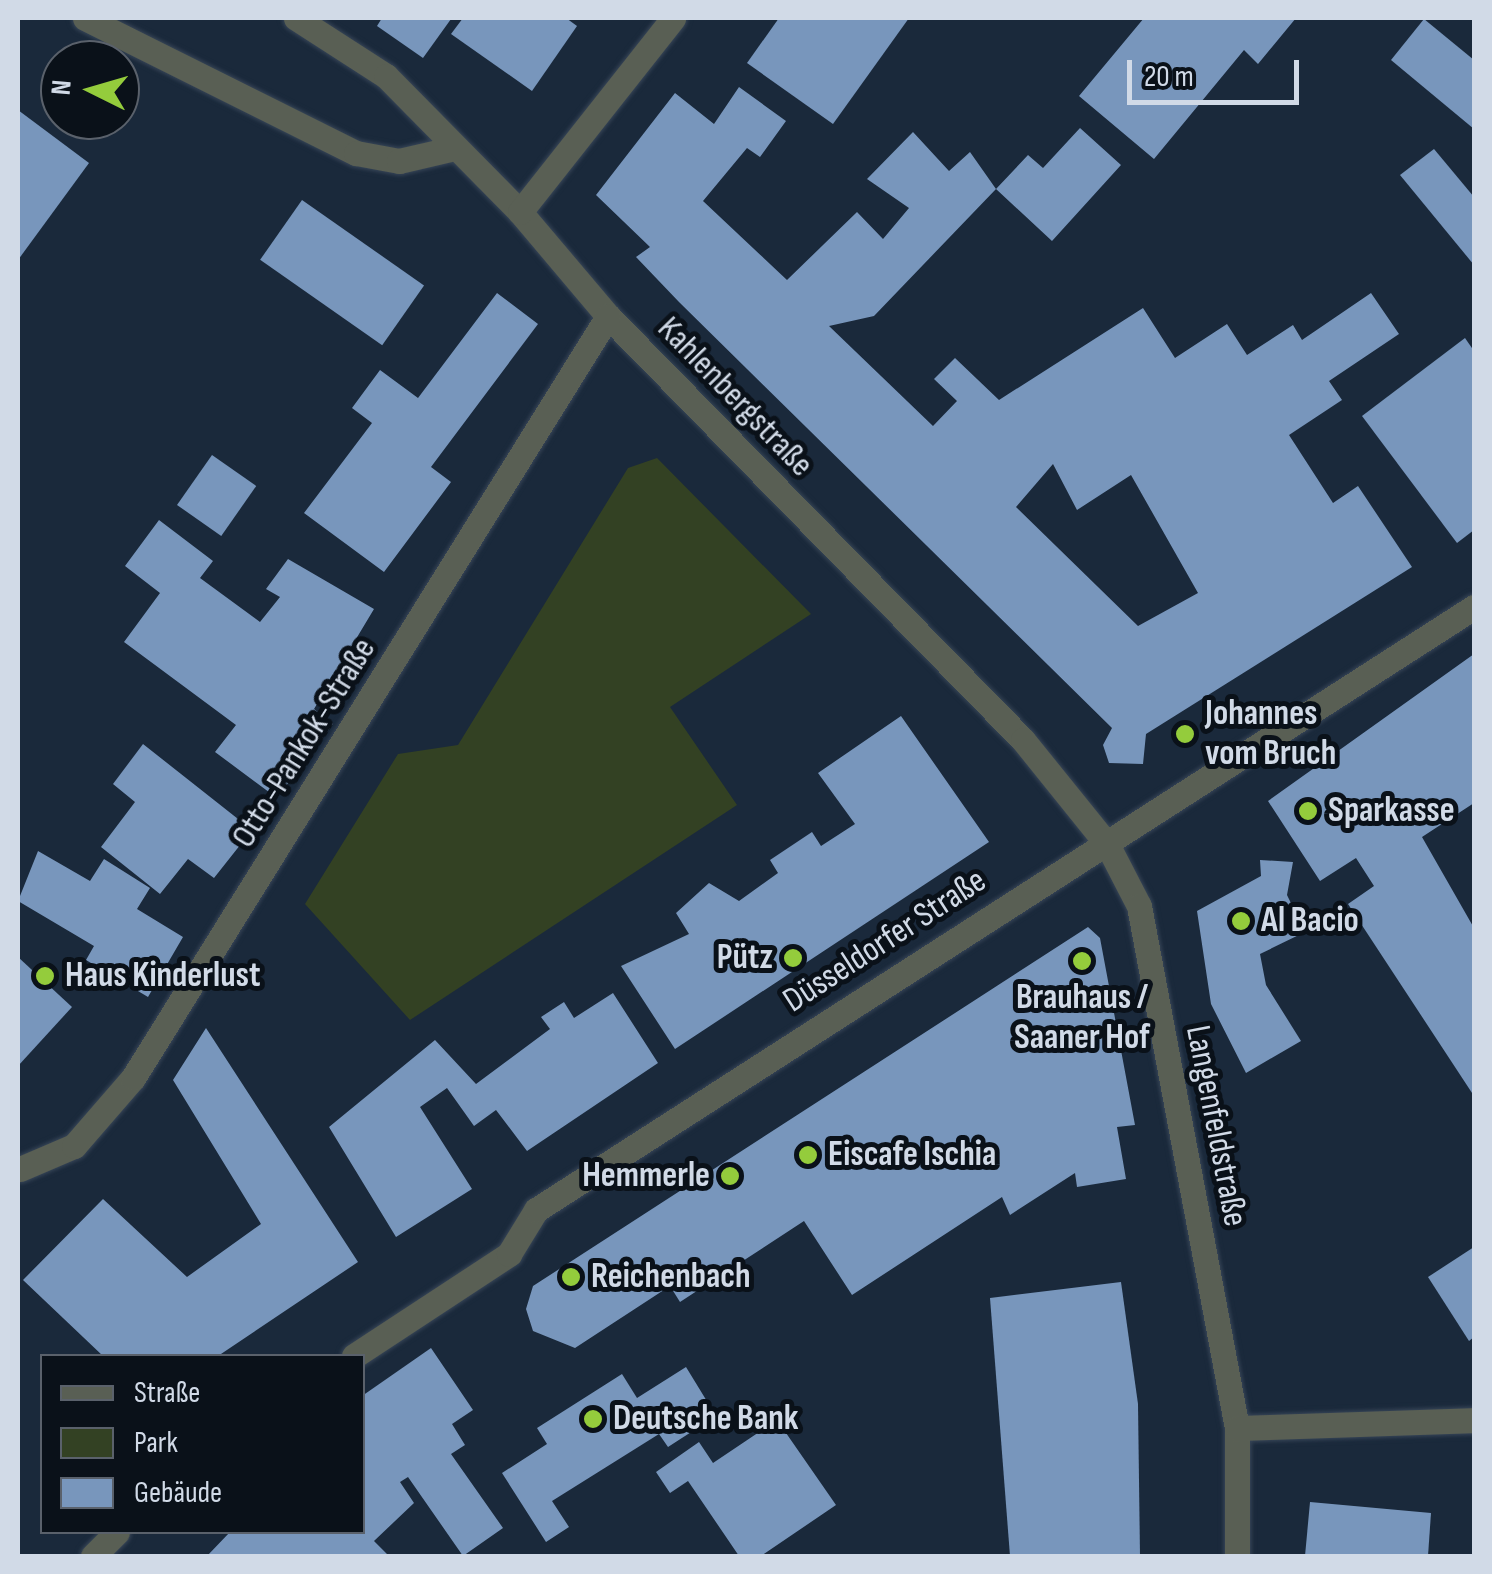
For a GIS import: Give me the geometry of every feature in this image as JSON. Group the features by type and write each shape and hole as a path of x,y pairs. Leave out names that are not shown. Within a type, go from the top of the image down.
{"street":[{"path":"85,18 356,153 399,161 455,148"},
{"name":"Kahlenbergstraße","path":"296,18 386,76 520,212 608,316 1023,740 1108,844"},
{"path":"520,212 673,18"},
{"name":"Otto-Pankok-Straße","path":"20,1168 74,1146 134,1078 608,316"},
{"name":"Düsseldorfer Straße","path":"357,1354 509,1254 536,1210 1474,607"},
{"name":"Langenfeldstraße","path":"1108,844 1139,906 1238,1428 1237,1556"},
{"path":"1238,1428 1474,1420"},
{"path":"94,1556 115,1534"}],"green space":[{"path":"657,458 811,614 670,707 737,805 410,1020 305,904 398,754 458,745 628,468"}],"building":[{"path":"382,18 451,19 423,58 377,26"},
{"path":"463,18 566,18 577,26 532,91 451,34"},
{"path":"779,18 909,18 833,124 747,63"},
{"path":"1144,18 1296,18 1258,64 1244,50 1154,159 1079,96"},
{"path":"1424,19 1474,60 1474,129 1391,60"},
{"path":"739,87 786,121 760,157 747,148 703,201 787,280 857,212 883,239 909,208 867,179 913,132 949,171 970,152 996,189 874,316 829,326 933,426 957,401 934,379 955,358 999,400 1143,308 1175,358 1227,324 1247,355 1293,325 1302,340 1371,293 1399,334 1329,381 1342,400 1289,435 1333,503 1358,486 1412,567 1146,734 1143,764 1109,763 1103,745 1112,728 679,302 636,257 650,247 596,195 675,93 714,124","holes":["1053,464 1077,510 1131,475 1198,593 1138,626 1016,507"]},
{"path":"18,110 40,126 40,140 58,140 89,163 18,260"},
{"path":"1080,128 1121,165 1052,241 996,189 1028,155 1043,168"},
{"path":"1434,149 1474,197 1474,265 1400,175"},
{"path":"302,200 424,285 382,345 260,260"},
{"path":"497,293 538,324 431,467 451,482 384,572 304,513 372,423 352,408 380,370 418,398"},
{"path":"1465,338 1474,351 1474,530 1457,543 1362,416"},
{"path":"212,455 256,486 221,536 177,505"},
{"path":"159,520 213,561 200,578 260,622 280,597 266,589 288,559 374,609 314,709 333,724 277,798 215,752 236,725 124,642 160,593 125,566"},
{"path":"1474,654 1474,803 1422,837 1474,928 1474,1096 1348,904 1374,886 1356,858 1320,881 1268,801"},
{"path":"901,716 989,842 675,1049 621,966 689,934 676,913 709,883 739,901 778,873 770,860 812,832 821,846 855,824 818,773"},
{"path":"143,744 252,830 214,878 188,859 160,894 101,847 135,802 113,784"},
{"path":"38,851 90,881 104,859 150,888 137,909 183,937 148,997 86,960 94,946 18,901"},
{"path":"1260,860 1293,862 1287,895 1305,932 1260,954 1266,985 1301,1041 1246,1073 1211,1004 1197,911 1261,876"},
{"path":"1088,927 1100,938 1135,1125 1117,1127 1126,1179 1077,1187 1075,1173 1010,1215 1002,1197 852,1295 804,1221 680,1302 670,1286 575,1348 533,1331 526,1309 533,1286"},
{"path":"18,957 72,1007 18,1066"},
{"path":"613,993 658,1063 527,1151 496,1110 474,1126 447,1088 420,1107 472,1189 396,1237 329,1127 435,1040 476,1084 550,1029 541,1017 564,1002 574,1018"},
{"path":"206,1028 358,1262 221,1354 101,1354 23,1280 103,1199 187,1277 261,1224 173,1080"},
{"path":"1474,1247 1474,1337 1469,1341 1428,1277"},
{"path":"1121,1282 1138,1404 1140,1556 1010,1556 990,1298"},
{"path":"431,1348 473,1410 452,1424 465,1445 451,1454 503,1528 463,1556 408,1477 400,1482 414,1503 374,1541 389,1556 207,1556 228,1534 365,1534 365,1394"},
{"path":"686,1367 716,1416 668,1447 659,1434 552,1501 569,1527 546,1542 502,1473 547,1444 537,1428 622,1374 637,1398"},
{"path":"777,1420 836,1505 761,1556 739,1556 688,1481 670,1493 656,1472 699,1442 713,1463"},
{"path":"1310,1502 1431,1513 1428,1556 1305,1556"}],"place":[{"name":"Johannes vom Bruch","path":"1185,734"},
{"name":"Sparkasse","path":"1308,811"},
{"name":"Al Bacio","path":"1241,921"},
{"name":"Pütz","path":"793,958"},
{"name":"Brauhaus / Saaner Hof","path":"1082,961"},
{"name":"Haus Kinderlust","path":"45,976"},
{"name":"Eiscafe Ischia","path":"808,1155"},
{"name":"Hemmerle","path":"730,1176"},
{"name":"Reichenbach","path":"571,1277"},
{"name":"Deutsche Bank","path":"593,1419"}]}
